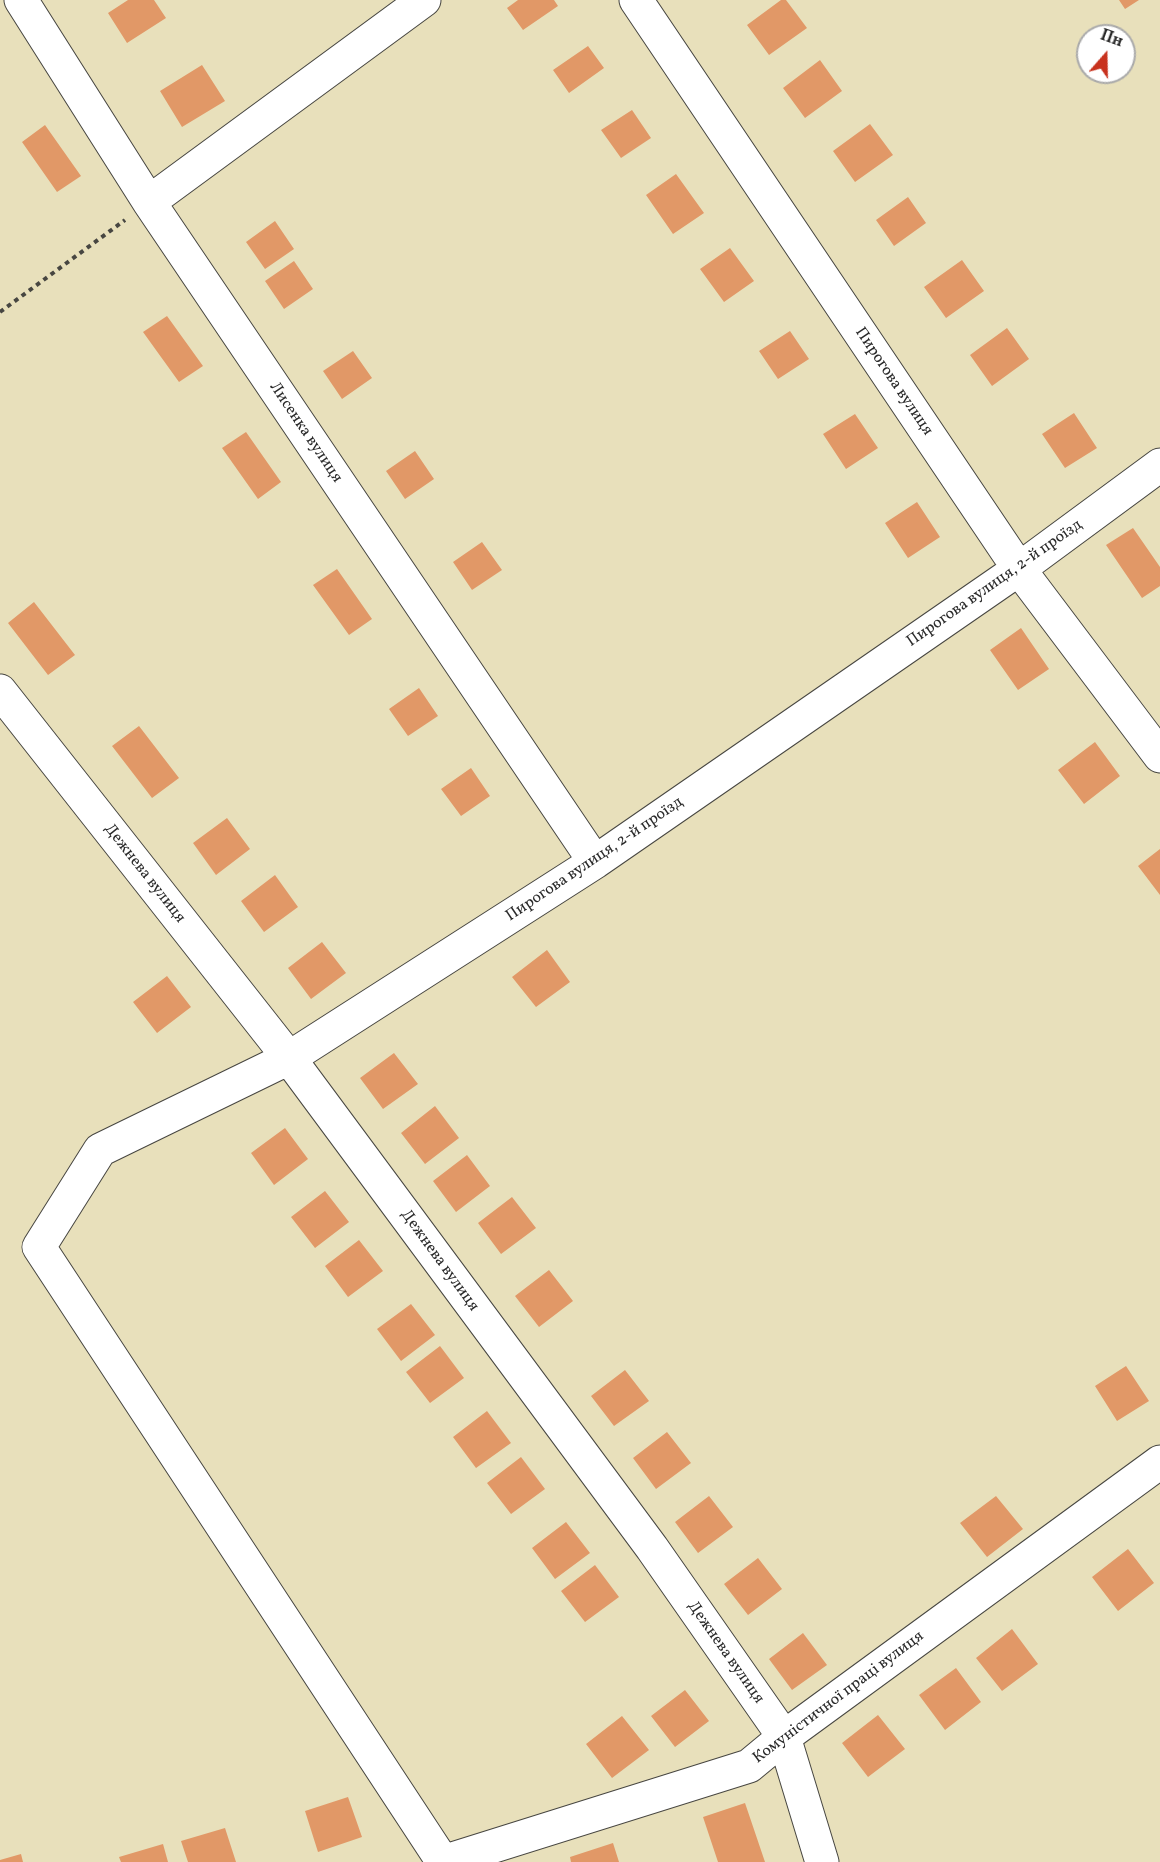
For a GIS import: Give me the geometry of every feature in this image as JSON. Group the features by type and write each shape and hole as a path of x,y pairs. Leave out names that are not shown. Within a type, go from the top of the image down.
{"street":[{"name":"Лисенка вулиця","path":"21,0 149,202 595,862"},
{"path":"149,202 424,0"},
{"name":"Пирогова вулиця","path":"636,0 1019,569 1160,756"},
{"name":"Пирогова вулиця, 2-й проїзд","path":"443,1862 39,1247 100,1150 289,1058 595,862 1019,569 1160,465"},
{"name":"Дежнева вулиця","path":"0,691 289,1058 652,1548 784,1737 822,1862"},
{"name":"Комуністичної праці вулиця","path":"443,1862 749,1766 784,1737 1160,1462"}],"path":[{"path":"0,312 149,202"}],"building":[{"path":"128,0 154,0 166,18 127,43 108,13"},
{"path":"518,0 554,0 558,6 523,30 507,8"},
{"path":"781,0 786,0 807,28 769,55 747,25"},
{"path":"1119,0 1139,0 1125,9"},
{"path":"588,46 604,68 569,93 553,70"},
{"path":"820,60 842,91 805,118 783,88"},
{"path":"202,65 225,101 182,127 160,91"},
{"path":"632,110 651,138 621,158 601,130"},
{"path":"870,124 893,155 855,182 833,151"},
{"path":"45,125 81,176 57,192 22,142"},
{"path":"676,174 704,213 673,234 646,195"},
{"path":"908,197 926,223 894,246 876,220"},
{"path":"275,221 294,249 265,269 246,242"},
{"path":"730,248 754,281 724,302 700,269"},
{"path":"962,260 984,291 946,318 924,287"},
{"path":"294,261 313,289 284,309 265,281"},
{"path":"167,316 203,366 179,382 143,332"},
{"path":"1007,328 1029,359 992,386 970,355"},
{"path":"790,331 809,359 778,379 759,351"},
{"path":"353,351 372,378 342,399 323,371"},
{"path":"1074,413 1097,448 1065,468 1042,434"},
{"path":"855,414 878,448 846,469 823,434"},
{"path":"246,432 281,482 258,499 222,448"},
{"path":"415,451 434,479 405,499 386,471"},
{"path":"917,502 940,537 908,558 885,523"},
{"path":"1133,528 1160,567 1160,586 1142,598 1106,545"},
{"path":"482,542 502,570 472,590 453,562"},
{"path":"337,569 372,619 349,635 313,585"},
{"path":"34,602 75,655 48,675 8,623"},
{"path":"1021,628 1049,669 1018,690 990,650"},
{"path":"419,688 438,716 408,736 389,709"},
{"path":"139,726 179,778 152,798 112,746"},
{"path":"1095,742 1120,776 1084,804 1058,770"},
{"path":"471,768 490,796 461,816 441,789"},
{"path":"227,818 250,849 216,875 193,843"},
{"path":"1160,849 1160,895 1138,866"},
{"path":"275,875 298,907 264,932 241,901"},
{"path":"322,942 346,973 311,999 288,968"},
{"path":"547,950 570,982 536,1007 512,977"},
{"path":"167,976 191,1007 157,1033 133,1002"},
{"path":"394,1053 418,1084 383,1109 360,1078"},
{"path":"435,1106 459,1138 425,1164 401,1133"},
{"path":"285,1128 308,1159 274,1185 251,1153"},
{"path":"467,1155 490,1186 456,1212 433,1181"},
{"path":"325,1191 349,1222 315,1248 291,1217"},
{"path":"512,1197 536,1228 501,1254 478,1223"},
{"path":"359,1240 383,1271 348,1297 325,1266"},
{"path":"549,1270 573,1301 539,1327 515,1296"},
{"path":"411,1304 435,1335 401,1361 377,1329"},
{"path":"440,1346 464,1378 430,1403 406,1372"},
{"path":"1126,1366 1149,1401 1117,1421 1095,1386"},
{"path":"625,1370 649,1401 614,1426 591,1396"},
{"path":"487,1411 511,1443 476,1468 453,1437"},
{"path":"667,1432 691,1463 656,1489 633,1458"},
{"path":"521,1457 545,1489 511,1514 487,1483"},
{"path":"709,1496 733,1527 698,1553 675,1522"},
{"path":"996,1496 1023,1529 987,1557 960,1523"},
{"path":"566,1522 590,1553 555,1579 532,1548"},
{"path":"1128,1549 1154,1583 1118,1611 1092,1577"},
{"path":"758,1558 782,1589 748,1615 724,1584"},
{"path":"595,1565 619,1597 585,1622 561,1591"},
{"path":"1012,1629 1038,1664 1002,1691 976,1658"},
{"path":"803,1633 827,1665 792,1690 769,1659"},
{"path":"956,1668 981,1702 945,1730 919,1695"},
{"path":"685,1690 709,1721 675,1747 651,1716"},
{"path":"878,1715 905,1749 868,1777 842,1743"},
{"path":"622,1716 649,1750 612,1778 586,1744"},
{"path":"348,1797 362,1837 318,1852 305,1811"},
{"path":"745,1803 765,1862 718,1862 703,1817"},
{"path":"225,1828 236,1862 188,1862 181,1841"},
{"path":"613,1843 619,1862 571,1862 570,1857"},
{"path":"163,1844 168,1862 121,1862 119,1857"},
{"path":"21,1854 23,1862 0,1862 0,1860"}]}
